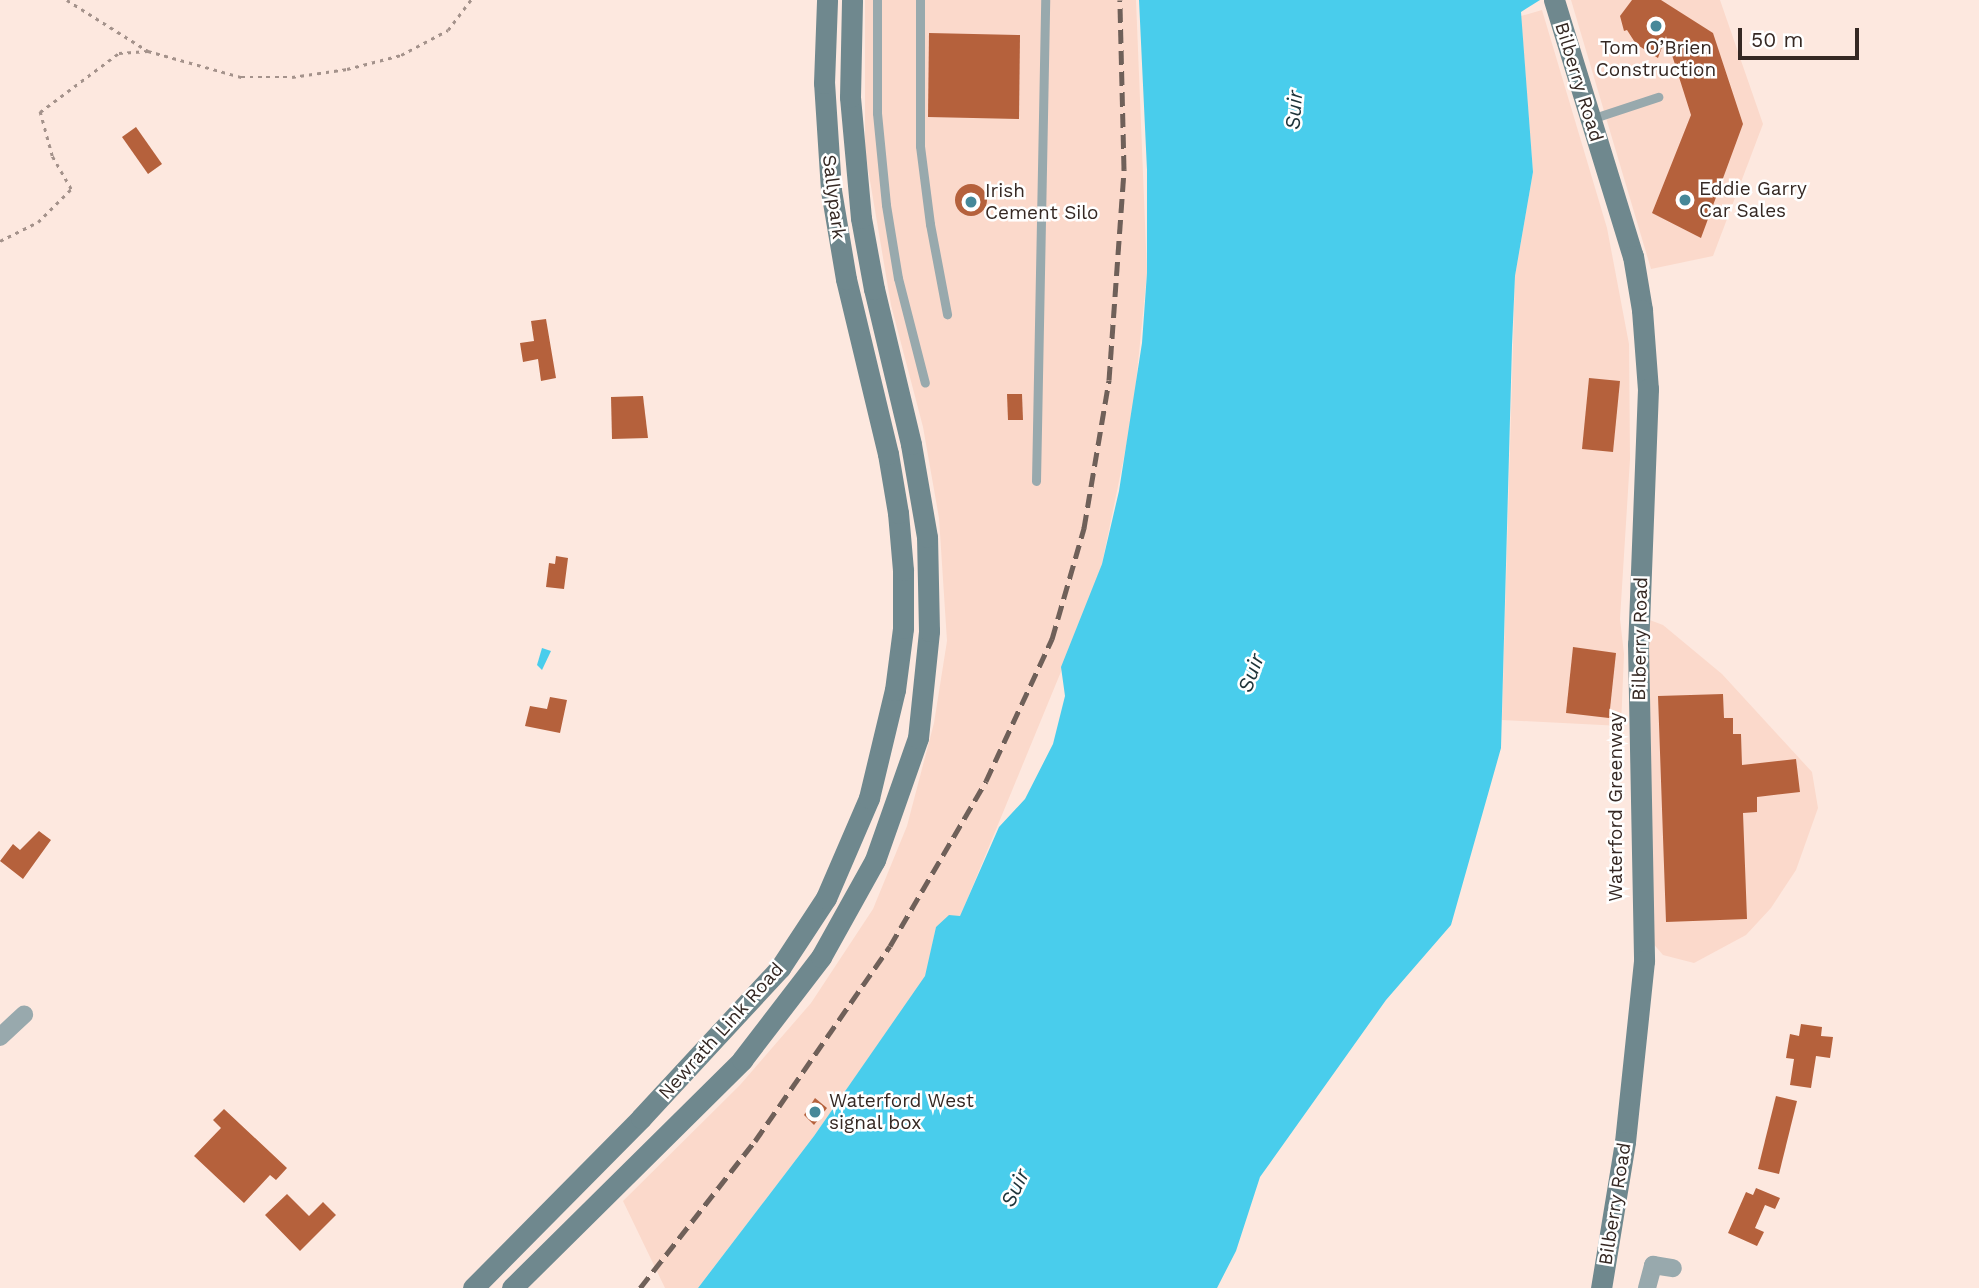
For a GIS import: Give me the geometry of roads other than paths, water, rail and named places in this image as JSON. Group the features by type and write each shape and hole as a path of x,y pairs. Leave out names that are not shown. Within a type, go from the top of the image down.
{"main road":[{"name":"Sallypark","path":"827,0 824,83 831,190 846,279 873,391"},
{"name":"Sallypark","path":"852,0 850,97 857,191 874,289 898,390"},
{"name":"Bilberry Road","path":"1554,0 1633,256 1642,310 1648,389 1637,645 1645,917 1643,975 1625,1142 1601,1288"},
{"name":"Newrath Link Road","path":"512,1288 741,1060 821,957 875,860 918,738 929,631 925,524 898,390"},
{"name":"Newrath Link Road","path":"473,1288 641,1118 780,968 826,898 869,798 895,690 903,628 903,570 898,513 873,391"}],"street":[{"path":"0,1037 24,1015"},
{"path":"1647,1288 1653,1265 1673,1268"}],"lane":[{"path":"877,0 877,113 886,205 898,278 925,383"},
{"path":"920,0 919,146 947,314"},
{"path":"1036,481 1045,0"},
{"path":"1589,119 1658,97"}],"water":[{"name":"Suir","path":"1139,0 1540,0 1521,12 1533,172 1515,276 1501,748 1451,925 1386,1000 1260,1177 1236,1251 1217,1288 698,1288 814,1136 925,976 936,927 949,915 960,916 999,827 1025,799 1053,744 1065,696 1061,667 1102,564 1119,491 1142,343 1147,273 1147,170"},
{"path":"542,648 551,651 542,670 537,665"}],"railway":[{"path":"640,1288 755,1141 890,946 986,781 1052,639 1084,528 1109,380 1124,169 1120,0"}],"place":[{"name":"Tom O’Brien Construction","path":"1656,26"},
{"name":"Eddie Garry Car Sales","path":"1685,200"},
{"name":"Irish Cement Silo","path":"971,202"},
{"name":"Waterford West signal box","path":"815,1112"}]}
